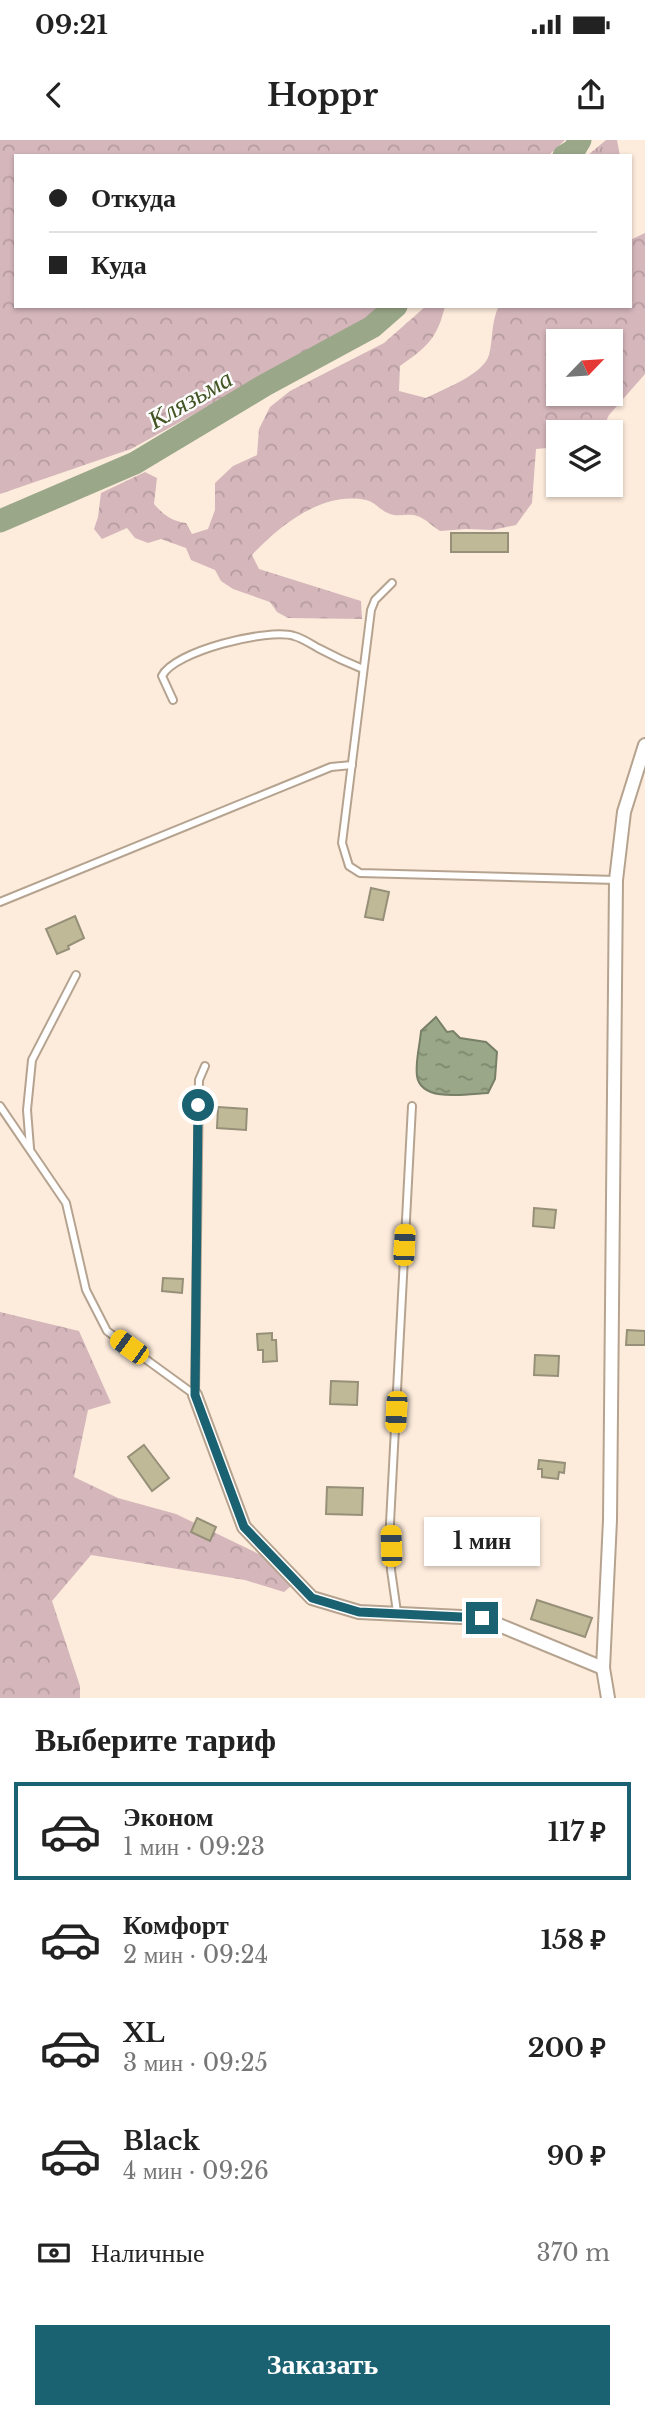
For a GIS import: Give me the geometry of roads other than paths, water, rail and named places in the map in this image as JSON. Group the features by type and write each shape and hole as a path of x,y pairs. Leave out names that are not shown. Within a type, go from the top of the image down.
{"street":[{"path":"608,1698 603,1668 610,1520 616,880 624,812 645,745"},
{"path":"195,1395 244,1527 312,1598 359,1612 482,1618 603,1668"}],"lane":[{"path":"392,583 375,600 371,610 342,843 349,866 360,873 616,880"},
{"path":"173,700 162,676 166,668 183,657 242,638 293,635 363,669"},
{"path":"0,902 331,767 352,765"},
{"path":"30,1151 27,1110 32,1060 76,975"},
{"path":"195,1395 198,1080 205,1066"},
{"path":"0,1106 66,1203 86,1290 107,1331 195,1395"},
{"path":"397,1612 391,1570 390,1522 412,1107"}],"water":[{"path":"436,1017 447,1032 453,1031 460,1038 486,1042 497,1052 495,1079 488,1093 436,1094 420,1085 417,1059 421,1031"}],"waterway":[{"name":"Клязьма","path":"567,154 574,150 580,140"},
{"name":"Клязьма","path":"0,521 135,463 265,385 372,327 394,308"}]}
